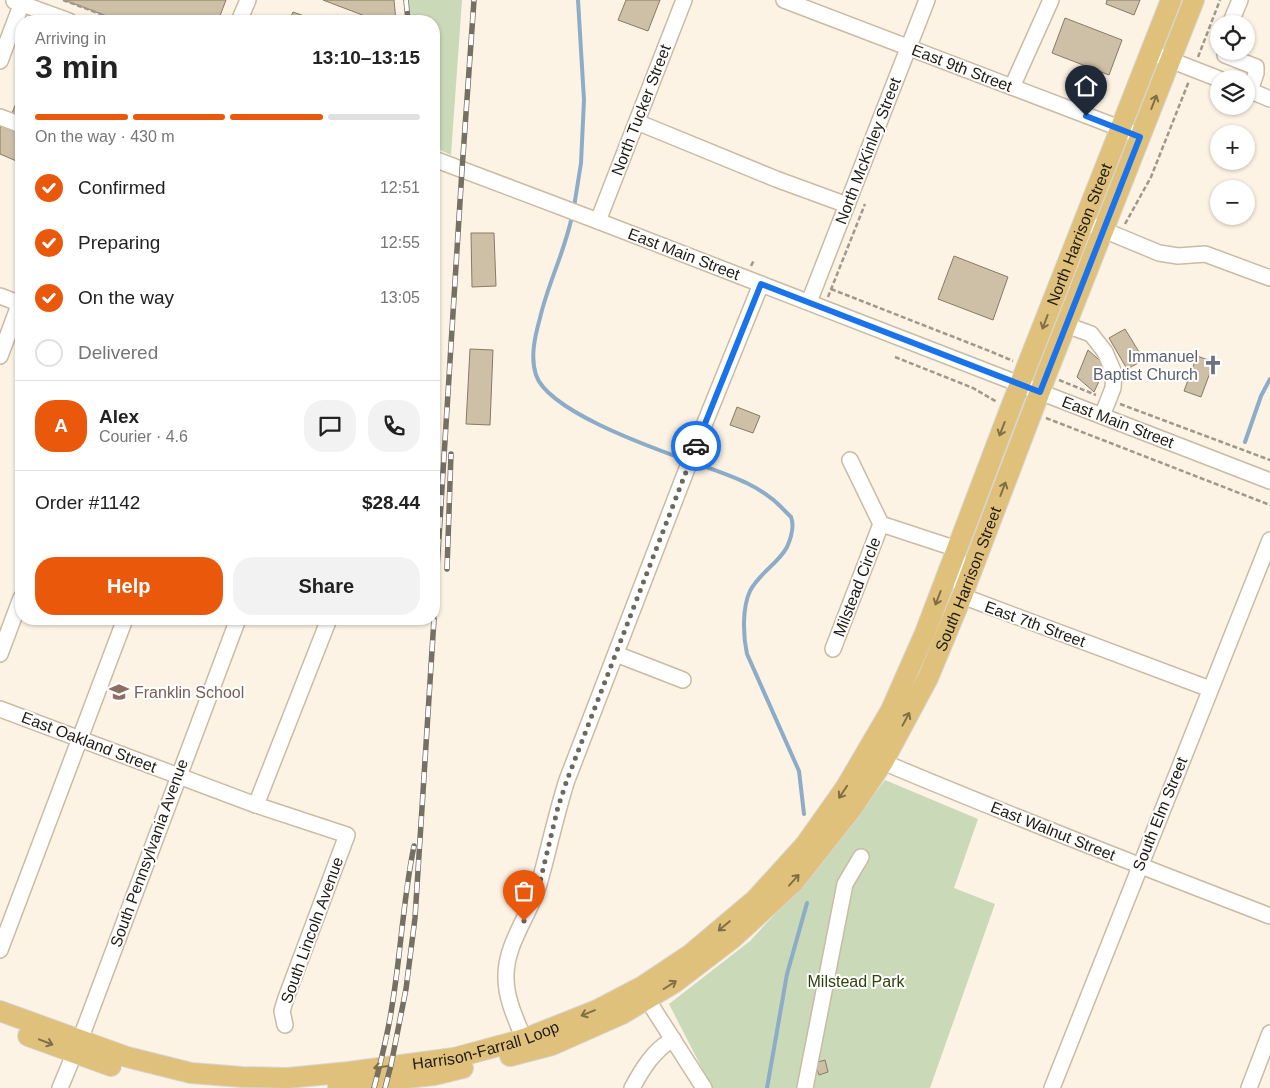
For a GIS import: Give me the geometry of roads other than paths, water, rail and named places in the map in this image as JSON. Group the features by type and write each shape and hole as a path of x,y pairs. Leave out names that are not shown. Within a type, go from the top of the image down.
{"main road":[{"name":"North Harrison Street","path":"1020,384 1171,0"},
{"name":"North Harrison Street","path":"1040,392 1194,0"},
{"name":"South Harrison Street","path":"868,750 895,702 925,633 1020,384"},
{"name":"South Harrison Street","path":"884,762 928,678 962,596 1040,392"},
{"name":"Harrison-Farrall Loop","path":"645,992 755,900 805,845 846,787 868,750"},
{"name":"Harrison-Farrall Loop","path":"325,1088 434,1075 526,1045 597,1010 674,983 733,938 793,883 853,807 884,762"},
{"name":"Harrison-Farrall Loop","path":"0,1011 77,1046 116,1067 164,1080 211,1088"},
{"name":"Harrison-Farrall Loop","path":"0,1025 77,1046 191,1073 243,1083 349,1072 454,1058 526,1045"}],"street":[{"path":"242,15 248,0"},
{"name":"North Tucker Street","path":"595,220 637,122 684,0"},
{"name":"East 9th Street","path":"784,0 800,3 908,48 1140,137"},
{"name":"North McKinley Street","path":"816,305 848,205 927,0"},
{"path":"1012,87 1050,0"},
{"path":"1234,15 1240,0"},
{"path":"0,61 19,1 53,15"},
{"path":"1150,52 1210,75"},
{"path":"1238,60 1256,67 1255,76"},
{"path":"1255,93 1270,99"},
{"path":"0,117 15,123"},
{"path":"637,122 776,179 848,205"},
{"name":"East Main Street","path":"440,161 1270,481"},
{"path":"1084,221 1159,253 1178,256 1205,254 1270,278"},
{"path":"526,1045 509,1000 506,978 509,956 539,886 564,789 698,440 761,284"},
{"path":"0,296 15,301"},
{"path":"0,356 15,318"},
{"path":"1066,326 1090,334 1106,352 1114,373 1113,388 1102,416"},
{"path":"850,460 881,524 957,549 962,596"},
{"name":"Milstead Circle","path":"834,649 881,524"},
{"name":"South Elm Street","path":"1052,1088 1270,540"},
{"name":"East 7th Street","path":"962,596 1210,689"},
{"path":"0,654 15,614"},
{"path":"0,950 123,625"},
{"name":"South Pennsylvania Avenue","path":"60,1088 236,625"},
{"path":"256,805 327,625"},
{"path":"616,654 683,680"},
{"name":"East Oakland Street","path":"0,709 256,805 347,835"},
{"name":"East Walnut Street","path":"868,750 884,762 1139,866 1270,916"},
{"name":"South Lincoln Avenue","path":"285,1025 282,1011 286,998 347,835"},
{"path":"805,1088 845,884 861,857"},
{"path":"645,992 704,1088"},
{"path":"1249,1088 1270,1033"},
{"path":"632,1088 660,1046 673,1039"}],"waterway":[{"path":"574,207 581,163 584,100 578,0"},
{"path":"572,216 536,332 533,354 536,375 544,388 559,402 579,414 626,437 686,460"},
{"path":"1245,442 1261,396 1270,379"},
{"path":"692,462 729,475 763,492 791,517 793,529 787,547 779,559 758,579 747,598 744,614 744,631 747,654 799,771 804,814"},
{"path":"767,1088 787,974 807,903"}],"railway":[{"path":"406,0 407,15"},
{"path":"440,520 474,0"},
{"path":"447,569 451,454"},
{"path":"385,1088 406,989 415,918 434,625"},
{"path":"374,1088 390,1016 414,846"}],"place":[{"name":"Immanuel Baptist Church","path":"1213,365"},
{"name":"Franklin School","path":"119,692"}],"park label":[{"name":"Milstead Park","path":"856,981"}]}
